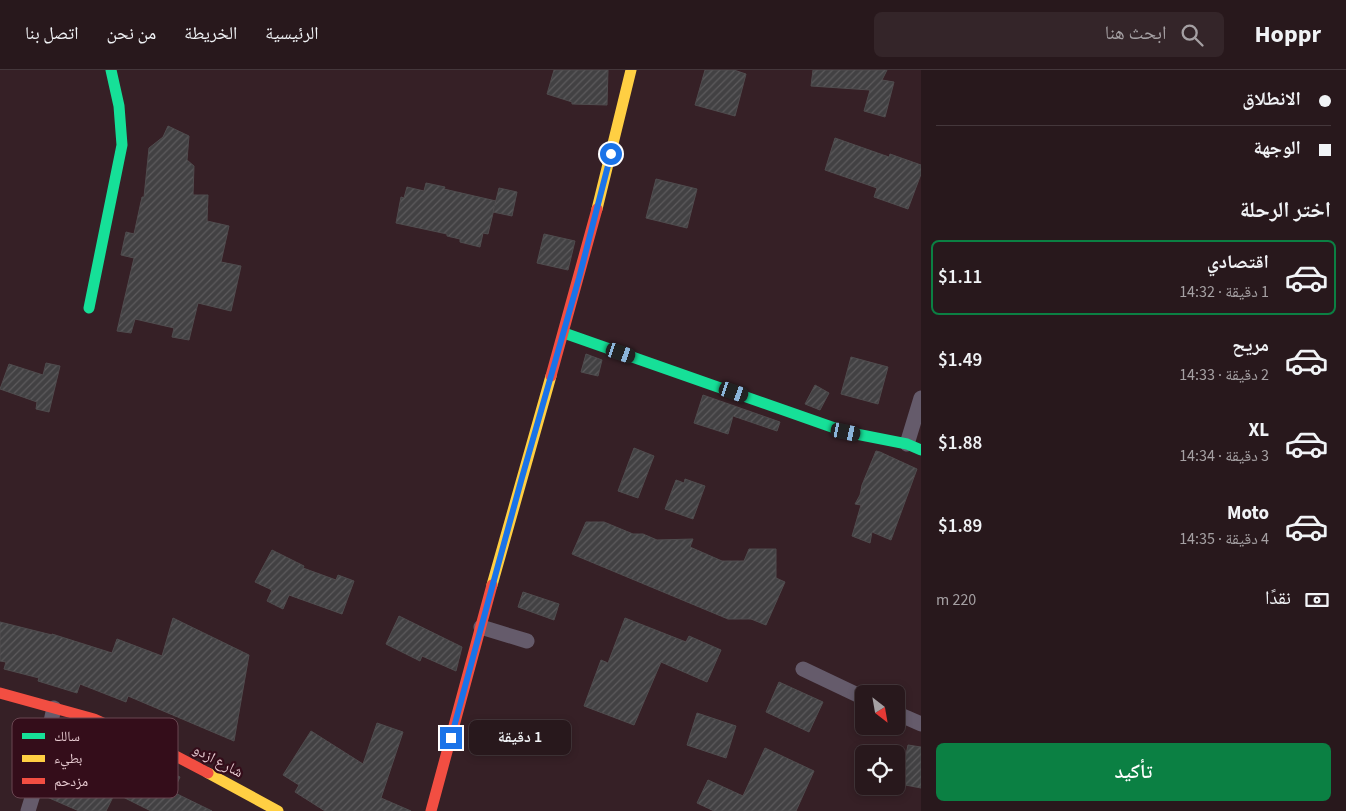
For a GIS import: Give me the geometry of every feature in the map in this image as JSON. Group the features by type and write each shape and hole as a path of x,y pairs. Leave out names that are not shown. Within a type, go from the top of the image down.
{"street":[{"path":"89,308 122,145 119,106 111,70"},
{"path":"431,811 521,481 594,224 631,70"},
{"path":"564,333 846,432 914,447 921,398"},
{"path":"481,627 527,641"},
{"path":"803,669 855,694"},
{"name":"شارع ازدو","path":"0,693 87,718"},
{"path":"52,718 54,708"},
{"path":"905,717 921,724"},
{"name":"شارع ازدو","path":"178,757 278,811"},
{"path":"28,811 32,798"}],"building":[{"path":"554,70 608,70 607,105 572,104 572,102 547,94"},
{"path":"705,70 734,70 746,74 735,116 695,105"},
{"path":"813,70 887,70 882,80 894,82 885,117 864,111 870,90 811,86"},
{"path":"168,126 189,136 187,160 194,166 193,195 208,195 207,221 229,226 221,262 241,266 231,311 198,303 189,340 172,337 174,328 135,319 131,333 117,331 134,258 121,255 126,232 134,234 142,197 144,197 149,148 163,137"},
{"path":"835,138 889,157 890,154 921,165 921,174 908,209 874,197 877,188 825,170"},
{"path":"656,179 697,189 687,228 646,218"},
{"path":"426,183 496,201 488,234 483,233 480,247 460,242 460,239 447,236 447,234 396,223 401,197 404,198 407,187 424,191"},
{"path":"499,188 517,192 512,216 493,212"},
{"path":"544,234 575,241 568,270 537,263"},
{"path":"586,354 602,360 598,376 581,372"},
{"path":"851,357 888,367 878,404 841,394"},
{"path":"46,363 60,366 49,412 36,409 37,402 0,389 9,364 43,375"},
{"path":"815,385 829,393 820,410 805,404"},
{"path":"703,395 780,422 777,431 733,416 728,434 694,423"},
{"path":"634,448 654,456 638,498 618,491"},
{"path":"876,451 917,469 891,540 872,532 870,543 852,536 861,505 855,504"},
{"path":"685,479 705,486 693,519 665,509 676,480 684,483"},
{"path":"586,522 604,522 633,534 643,534 657,540 693,539 690,547 722,561 744,561 749,549 776,549 776,578 785,582 766,625 751,619 728,619 572,554"},
{"path":"272,550 304,566 303,568 336,580 338,575 354,581 342,614 289,595 283,609 267,601 272,590 255,582"},
{"path":"523,592 559,604 554,620 518,607"},
{"path":"399,616 462,647 456,671 422,656 420,661 386,644"},
{"path":"173,618 249,655 234,741 128,696 126,702 80,684 77,693 38,681 39,678 4,669 6,662 0,661 0,622 52,634 112,653 117,639 162,656"},
{"path":"625,618 686,642 689,636 721,650 707,682 661,662 634,725 584,706 601,660 608,663"},
{"path":"779,682 823,702 809,732 766,712"},
{"path":"697,713 736,726 726,758 687,745"},
{"path":"377,723 403,732 381,798 411,811 325,811 295,792 299,785 283,775 311,731 363,764"},
{"path":"908,745 921,747 921,788 905,785 905,760"},
{"path":"765,748 814,771 796,811 714,811 697,803 708,780 743,796"},
{"path":"178,794 212,811 151,811 125,798 178,798"},
{"path":"49,798 112,798 106,811 79,811"}],"traffic: fast":[{"path":"89,308 122,145 119,106 111,70"},
{"path":"564,333 846,432 907,444 921,450"}],"traffic: slow":[{"path":"597,209 631,70"},
{"path":"492,585 551,376"},
{"path":"208,773 278,811"}],"traffic: jam":[{"path":"551,376 597,209"},
{"path":"431,811 492,585"},
{"path":"0,693 90,718"},
{"path":"178,757 208,773"}],"route":[{"path":"451,738 594,224 611,154"}]}
